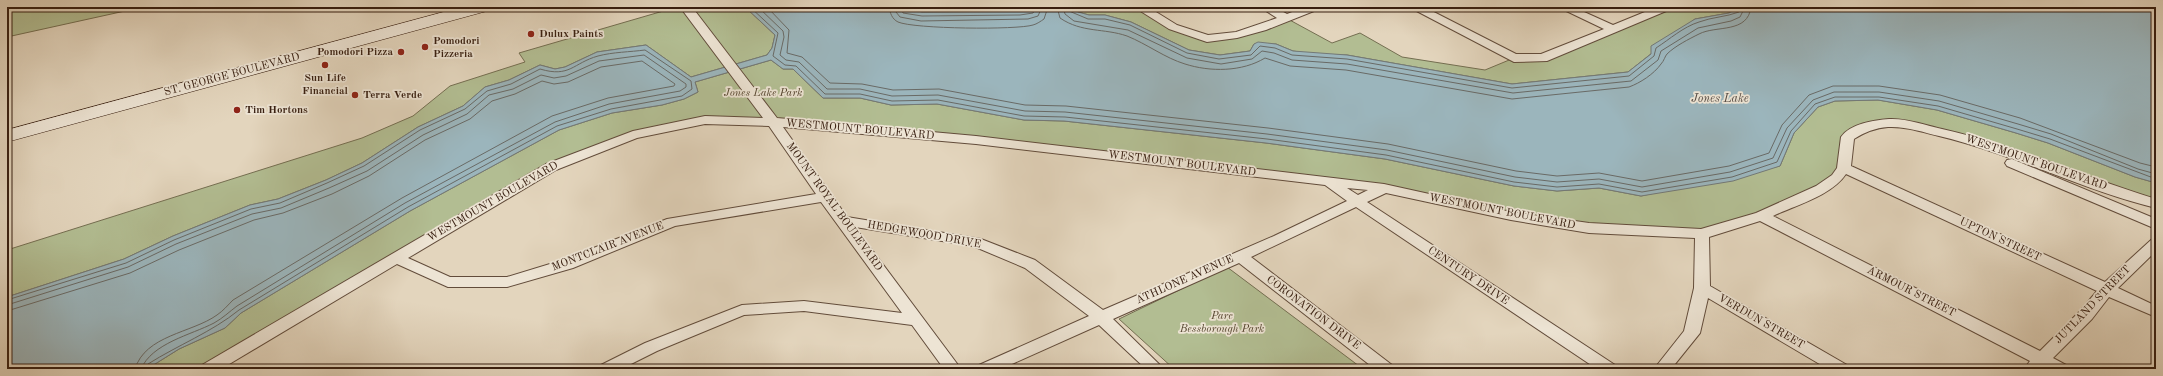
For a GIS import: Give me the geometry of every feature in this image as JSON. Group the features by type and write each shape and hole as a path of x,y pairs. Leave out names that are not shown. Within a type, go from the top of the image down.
{"main road":[{"name":"ST. GEORGE BOULEVARD","path":"7,136 480,7"}],"street":[{"name":"MOUNT ROYAL BOULEVARD","path":"686,7 773,122 824,197 844,221 953,369"},
{"path":"1140,7 1173,27 1207,38 1236,35 1262,28 1315,7"},
{"path":"1266,7 1286,18"},
{"path":"1415,7 1514,58 1543,58 1667,7"},
{"path":"1564,7 1613,29"},
{"name":"WESTMOUNT BOULEVARD","path":"208,369 551,167 633,135 705,120 773,122 976,140 1384,188 1511,216 1589,228 1702,234 1761,216 1821,189 1837,178 1844,168 1848,138 1865,127 1889,123 1964,138 2013,154 2102,187 2156,204"},
{"path":"1964,138 2000,158 2156,224"},
{"name":"UPTON STREET","path":"1844,168 2156,312"},
{"name":"CENTURY DRIVE","path":"1328,182 1609,369"},
{"name":"ATHLONE AVENUE","path":"985,369 1240,256 1384,188"},
{"name":"MONTCLAIR AVENUE","path":"396,258 448,282 507,282 568,264 672,222 824,197"},
{"name":"ARMOUR STREET","path":"1761,216 2036,364 2060,369"},
{"name":"HEDGEWOOD DRIVE","path":"844,221 976,242 1030,264 1101,317 1156,369"},
{"path":"1662,369 1692,333 1702,288 1702,234"},
{"name":"JUTLAND STREET","path":"2036,364 2086,315 2107,289 2156,243"},
{"name":"CORONATION DRIVE","path":"1240,256 1386,369"},
{"name":"VERDUN STREET","path":"1702,288 1841,369"},
{"path":"607,369 651,347 742,310 804,306 916,320"}],"green space":[{"path":"7,7 133,7 134,9 7,37"},
{"name":"Jones Lake Park","path":"677,7 745,7 775,35 772,48 767,55 691,77 646,45 597,52 565,67 555,69 540,65 509,80 485,87 463,106 418,127 362,163 326,180 278,199 250,205 173,236 124,259 7,297 7,250 362,138 413,116 450,86 525,62 519,53"},
{"path":"899,7 1036,7 1020,11 922,12"},
{"path":"1070,7 1138,7 1173,27 1207,39 1236,35 1286,18 1332,43 1360,33 1402,57 1485,70 1514,58 1543,58 1667,7 1740,7 1729,13 1695,19 1628,72 1512,84 1347,55 1314,54 1293,51 1276,44 1254,44 1250,51 1220,55 1189,50 1131,22 1105,15 1089,15 1078,12"},
{"name":"Jones Lake Park","path":"771,60 783,69 793,69 823,98 860,98 891,105 937,104 1024,120 1064,121 1266,143 1385,159 1514,186 1557,191 1599,188 1641,196 1780,166 1794,133 1818,107 1835,101 1878,100 1937,110 2016,133 2048,143 2135,177 2156,183 2156,204 2013,153 1889,123 1848,137 1844,168 1821,189 1702,234 1589,228 1384,188 976,140 705,120 633,135 551,167 208,369 147,369 179,349 225,328 241,313 410,211 559,130 612,113 662,105 684,99 698,92 695,82"},
{"name":"Parc Bessborough Park","path":"1227,267 1363,369 1174,369 1119,319"}],"water":[{"name":"Jones Lake","path":"745,7 899,7 922,12 1020,11 1036,7 1070,7 1078,12 1089,15 1105,15 1131,22 1189,50 1220,55 1250,51 1254,44 1258,42 1276,44 1293,51 1347,55 1512,84 1628,72 1651,54 1651,46 1695,19 1729,13 1740,7 2156,7 2156,183 2135,177 2048,143 2016,133 1937,110 1878,100 1835,101 1818,107 1794,133 1780,166 1733,181 1641,196 1599,188 1557,191 1514,186 1385,159 1266,143 1064,121 1024,120 937,104 891,105 860,98 823,98 793,69 783,69 771,60 695,82 698,92 684,99 662,105 612,113 559,130 410,211 241,313 225,328 179,349 147,369 7,369 7,297 124,259 173,236 250,205 278,199 326,180 362,163 418,127 463,106 485,87 509,80 540,65 555,69 565,67 597,52 646,45 691,77 767,55 772,48 775,35"}],"place":[{"name":"Dulux Paints","path":"531,34"},
{"name":"Pomodori Pizzeria","path":"425,47"},
{"name":"Pomodori Pizza","path":"401,52"},
{"name":"Sun Life Financial","path":"325,65"},
{"name":"Terra Verde","path":"355,95"},
{"name":"Tim Hortons","path":"237,110"}]}
